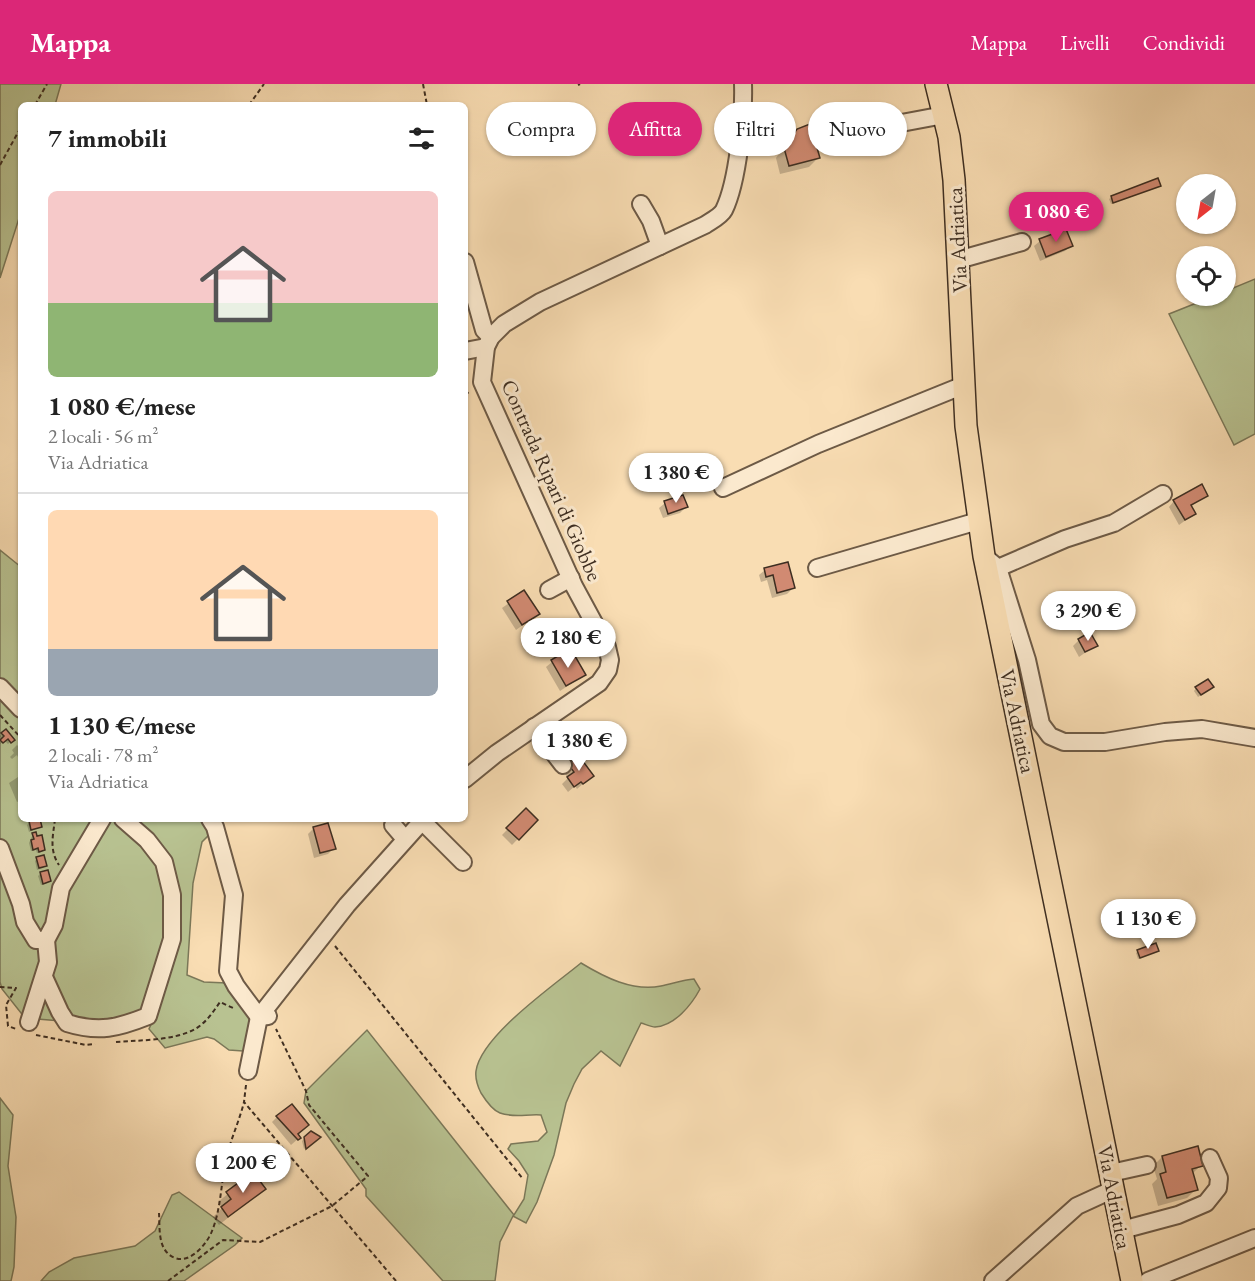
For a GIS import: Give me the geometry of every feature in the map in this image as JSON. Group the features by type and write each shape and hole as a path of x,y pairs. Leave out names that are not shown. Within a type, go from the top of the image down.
{"main road":[{"name":"Via Adriatica","path":"936,84 944,116 954,180 966,426 978,521 991,562 1132,1281"}],"street":[{"path":"468,350 489,342 504,324 540,302 705,225 723,213 733,181 744,105 743,84"},
{"path":"907,123 944,116"},
{"path":"640,204 651,221 660,246"},
{"path":"958,260 1023,242"},
{"path":"468,272 489,342"},
{"name":"Contrada Ripari di Giobbe","path":"468,777 534,727 599,683 608,670 610,660 607,647 571,578 482,382 489,342"},
{"path":"723,488 818,444 964,385"},
{"path":"1163,494 1113,523 991,562 1027,660 1041,724 1050,736 1064,742 1105,742 1165,732 1202,729 1255,738"},
{"path":"817,568 978,521"},
{"path":"549,590 571,578"},
{"path":"0,687 18,706"},
{"path":"534,727 563,765"},
{"path":"29,1022 48,962 46,940 54,925 61,888 100,822"},
{"path":"44,977 60,1012 68,1023 87,1028 114,1029 148,1016 172,939 172,895 164,862 147,840 126,822"},
{"path":"212,822 234,895 228,971 236,986 264,1016"},
{"path":"248,1071 264,1016 325,933 421,822"},
{"path":"425,822 463,862"},
{"path":"393,825 405,839"},
{"path":"0,848 21,904 25,922 36,940 46,940"},
{"path":"1122,1230 1178,1215 1206,1203 1218,1188 1219,1178 1210,1158"},
{"path":"993,1281 1077,1206 1112,1181 1148,1165"},
{"path":"1148,1281 1255,1238"}],"path":[{"path":"37,102 47,84"},
{"path":"251,102 264,84"},
{"path":"423,84 426,102"},
{"path":"0,165 18,132"},
{"path":"0,715 18,735"},
{"path":"55,822 52,843 54,858 68,877"},
{"path":"325,933 523,1179"},
{"path":"168,1281 223,1240 260,1242 332,1206 368,1176 309,1105 306,1091 264,1016"},
{"path":"159,1213 161,1241 164,1249 173,1258 182,1259 192,1256 212,1233 226,1156 244,1102 248,1071"},
{"path":"244,1102 396,1281"}],"green space":[{"path":"0,84 61,84 56,102 18,102 18,221 0,278"},
{"path":"1255,279 1255,434 1234,445 1169,314 1189,306 1236,306 1236,287"},
{"path":"0,550 18,565 18,822 222,822 202,842 193,883 187,975 204,982 227,983 254,1020 252,1039 243,1051 229,1050 214,1039 207,1037 165,1048 149,1029 153,1020 122,1026 25,1018 2,989 0,982"},
{"path":"581,963 609,978 629,985 661,986 694,979 700,989 688,1007 669,1023 655,1027 641,1023 620,1066 601,1051 582,1069 566,1103 554,1155 537,1202 526,1223 513,1216 500,1242 495,1281 443,1281 366,1196 366,1189 304,1103 306,1091 367,1030 514,1215 524,1199 528,1175 508,1149 511,1144 538,1141 547,1132 541,1115 510,1115 494,1110 480,1091 476,1071 481,1057 504,1028 520,1012"},
{"path":"0,1098 13,1115 8,1166 16,1217 14,1267 11,1281 0,1281"},
{"path":"179,1192 242,1238 184,1281 41,1281 49,1272 74,1258 135,1246 155,1231 172,1195"}],"building":[{"path":"808,125 808,156 819,156 820,158 789,166 786,156 796,156 797,129"},
{"path":"1158,178 1161,186 1113,203 1111,196"},
{"path":"1066,229 1073,246 1046,257 1039,239"},
{"path":"1202,484 1208,496 1191,505 1196,514 1185,520 1173,500"},
{"path":"683,495 688,507 668,514 664,501"},
{"path":"788,562 795,588 777,593 773,575 766,577 764,568"},
{"path":"524,590 540,614 522,625 507,601"},
{"path":"1090,632 1098,646 1085,652 1078,639"},
{"path":"563,653 567,661 575,656 586,675 566,686 551,660"},
{"path":"1208,679 1214,687 1201,695 1195,687"},
{"path":"6,729 15,740 11,743 8,739 3,743 0,740 4,736 1,733"},
{"path":"579,756 594,776 574,787 567,777 574,772 568,764"},
{"path":"526,808 538,820 519,840 506,828"},
{"path":"29,822 41,822 42,827 31,830"},
{"path":"328,823 336,849 320,853 313,827"},
{"path":"36,832 37,836 42,835 45,850 39,852 38,848 33,850 31,840 34,839 32,833"},
{"path":"44,855 47,866 39,868 36,857"},
{"path":"48,870 51,881 43,884 40,872"},
{"path":"1156,943 1159,951 1140,958 1137,950"},
{"path":"292,1104 309,1125 298,1134 301,1138 298,1140 276,1116"},
{"path":"311,1131 321,1137 306,1149 304,1137"},
{"path":"1198,1146 1203,1166 1192,1169 1198,1190 1167,1198 1160,1174 1166,1172 1162,1156"},
{"path":"253,1172 266,1189 228,1217 221,1207 231,1199 226,1192"}]}
